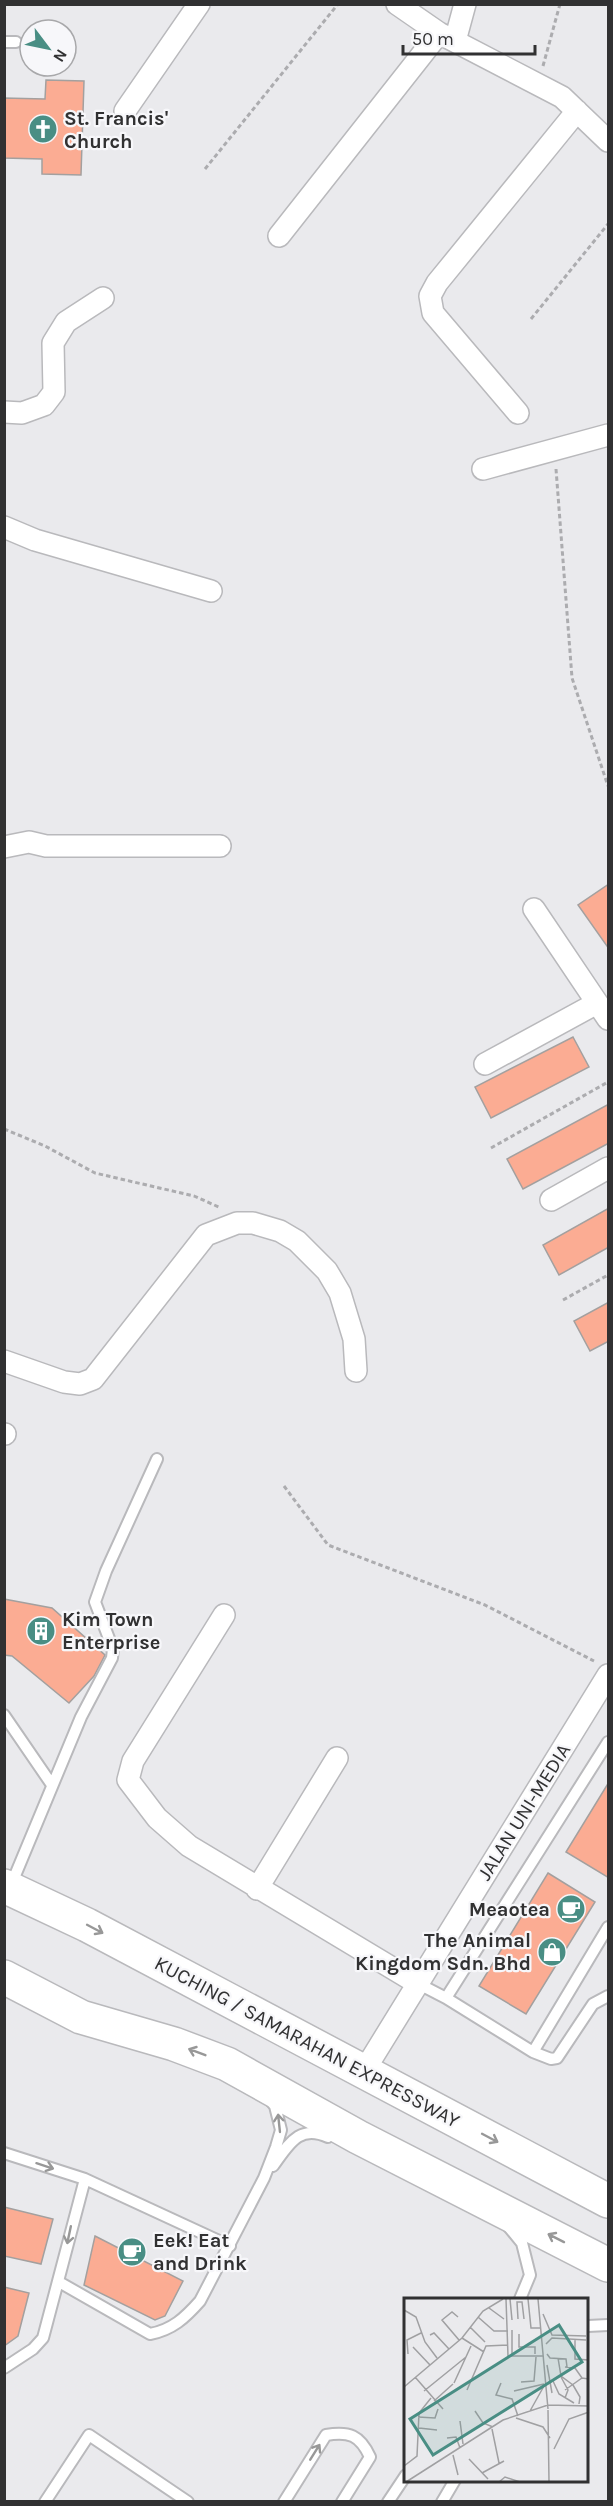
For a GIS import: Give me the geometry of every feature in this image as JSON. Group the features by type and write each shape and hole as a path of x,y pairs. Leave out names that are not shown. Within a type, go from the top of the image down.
{"highway":[{"name":"KUCHING / SAMARAHAN EXPRESSWAY","path":"8,1878 57,1910 609,2200"},
{"path":"4,1977 81,2017"},
{"path":"4,2005 81,2017 174,2044 227,2064 358,2137 609,2265"}],"street":[{"path":"125,111 199,4"},
{"path":"397,4 447,37 562,97 609,141"},
{"path":"279,236 447,37 465,4"},
{"path":"518,413 433,313 430,296 437,283 577,111"},
{"path":"4,412 22,413 44,405 54,392 53,343 66,322 103,298"},
{"path":"483,469 609,435"},
{"path":"4,527 35,540 211,591"},
{"path":"4,847 28,842 46,846 220,846"},
{"path":"485,1064 603,1011 534,909"},
{"path":"550,1200 609,1168"},
{"path":"4,1361 64,1382 80,1384 93,1379 206,1235 237,1223 253,1223 280,1231 297,1241 327,1271 340,1293 354,1339 356,1371"},
{"path":"224,1615 133,1761 128,1780 157,1818 189,1846 257,1889 417,1983"},
{"name":"JALAN UNI-MEDIA","path":"364,2071 417,1983 603,1697 604,1670"},
{"path":"257,1889 337,1758"}],"lane":[{"path":"8,1878 81,1717 112,1658 112,1649 95,1602 106,1571 157,1459"},
{"path":"4,1715 52,1785"},
{"path":"446,1998 609,1742"},
{"path":"533,2052 609,1927"},
{"path":"417,1983 446,1998 533,2052 551,2059 557,2058 593,2004 609,1996"},
{"path":"59,2282 150,2334 165,2331 186,2317 200,2301 264,2178 281,2130 275,2106 268,2098 243,2082 227,2064"},
{"path":"264,2178 292,2141 302,2134 311,2131 334,2140 347,2141 358,2137"},
{"path":"4,2153 85,2179 230,2246"},
{"path":"4,2368 33,2349 43,2338 85,2179"},
{"path":"490,2204 522,2243 530,2275 520,2298"},
{"path":"589,2326 609,2325"},
{"path":"284,2502 326,2435 342,2432 364,2442 370,2457 342,2502"},
{"path":"45,2502 89,2435 188,2502"},
{"path":"388,2502 404,2478"},
{"path":"442,2502 454,2482"}],"path":[{"path":"205,169 338,4"},
{"path":"538,84 560,4"},
{"path":"531,319 609,224"},
{"path":"555,450 572,678 609,786"},
{"path":"491,1148 609,1082"},
{"path":"4,1129 45,1146 95,1173 194,1196 253,1223"},
{"path":"564,1299 609,1275"},
{"path":"284,1486 328,1545 485,1605 604,1670"}],"building":[{"name":"St. Francis' Church","path":"46,80 84,81 81,175 42,174 42,159 4,158 4,98 45,99"},
{"path":"609,884 609,949 578,905"},
{"path":"573,1037 589,1067 491,1118 475,1087"},
{"path":"609,1104 609,1143 523,1189 507,1159"},
{"path":"609,1208 609,1247 559,1275 543,1245"},
{"path":"609,1302 609,1341 590,1351 574,1321"},
{"name":"Kim Town Enterprise","path":"4,1599 52,1608 105,1655 94,1676 69,1703 12,1656 4,1655"},
{"path":"609,1782 609,1878 566,1852"},
{"path":"548,1873 595,1902 526,2014 479,1986"},
{"path":"4,2207 53,2219 41,2264 4,2256"},
{"path":"95,2236 183,2281 165,2316 155,2320 84,2285"},
{"path":"4,2287 29,2293 18,2336 4,2346"}],"place":[{"name":"St. Francis' Church","path":"43,129"},
{"name":"Kim Town Enterprise","path":"41,1631"},
{"name":"Meaotea","path":"571,1909"},
{"name":"The Animal Kingdom Sdn. Bhd","path":"552,1952"},
{"name":"Eek! Eat and Drink","path":"132,2252"}]}
